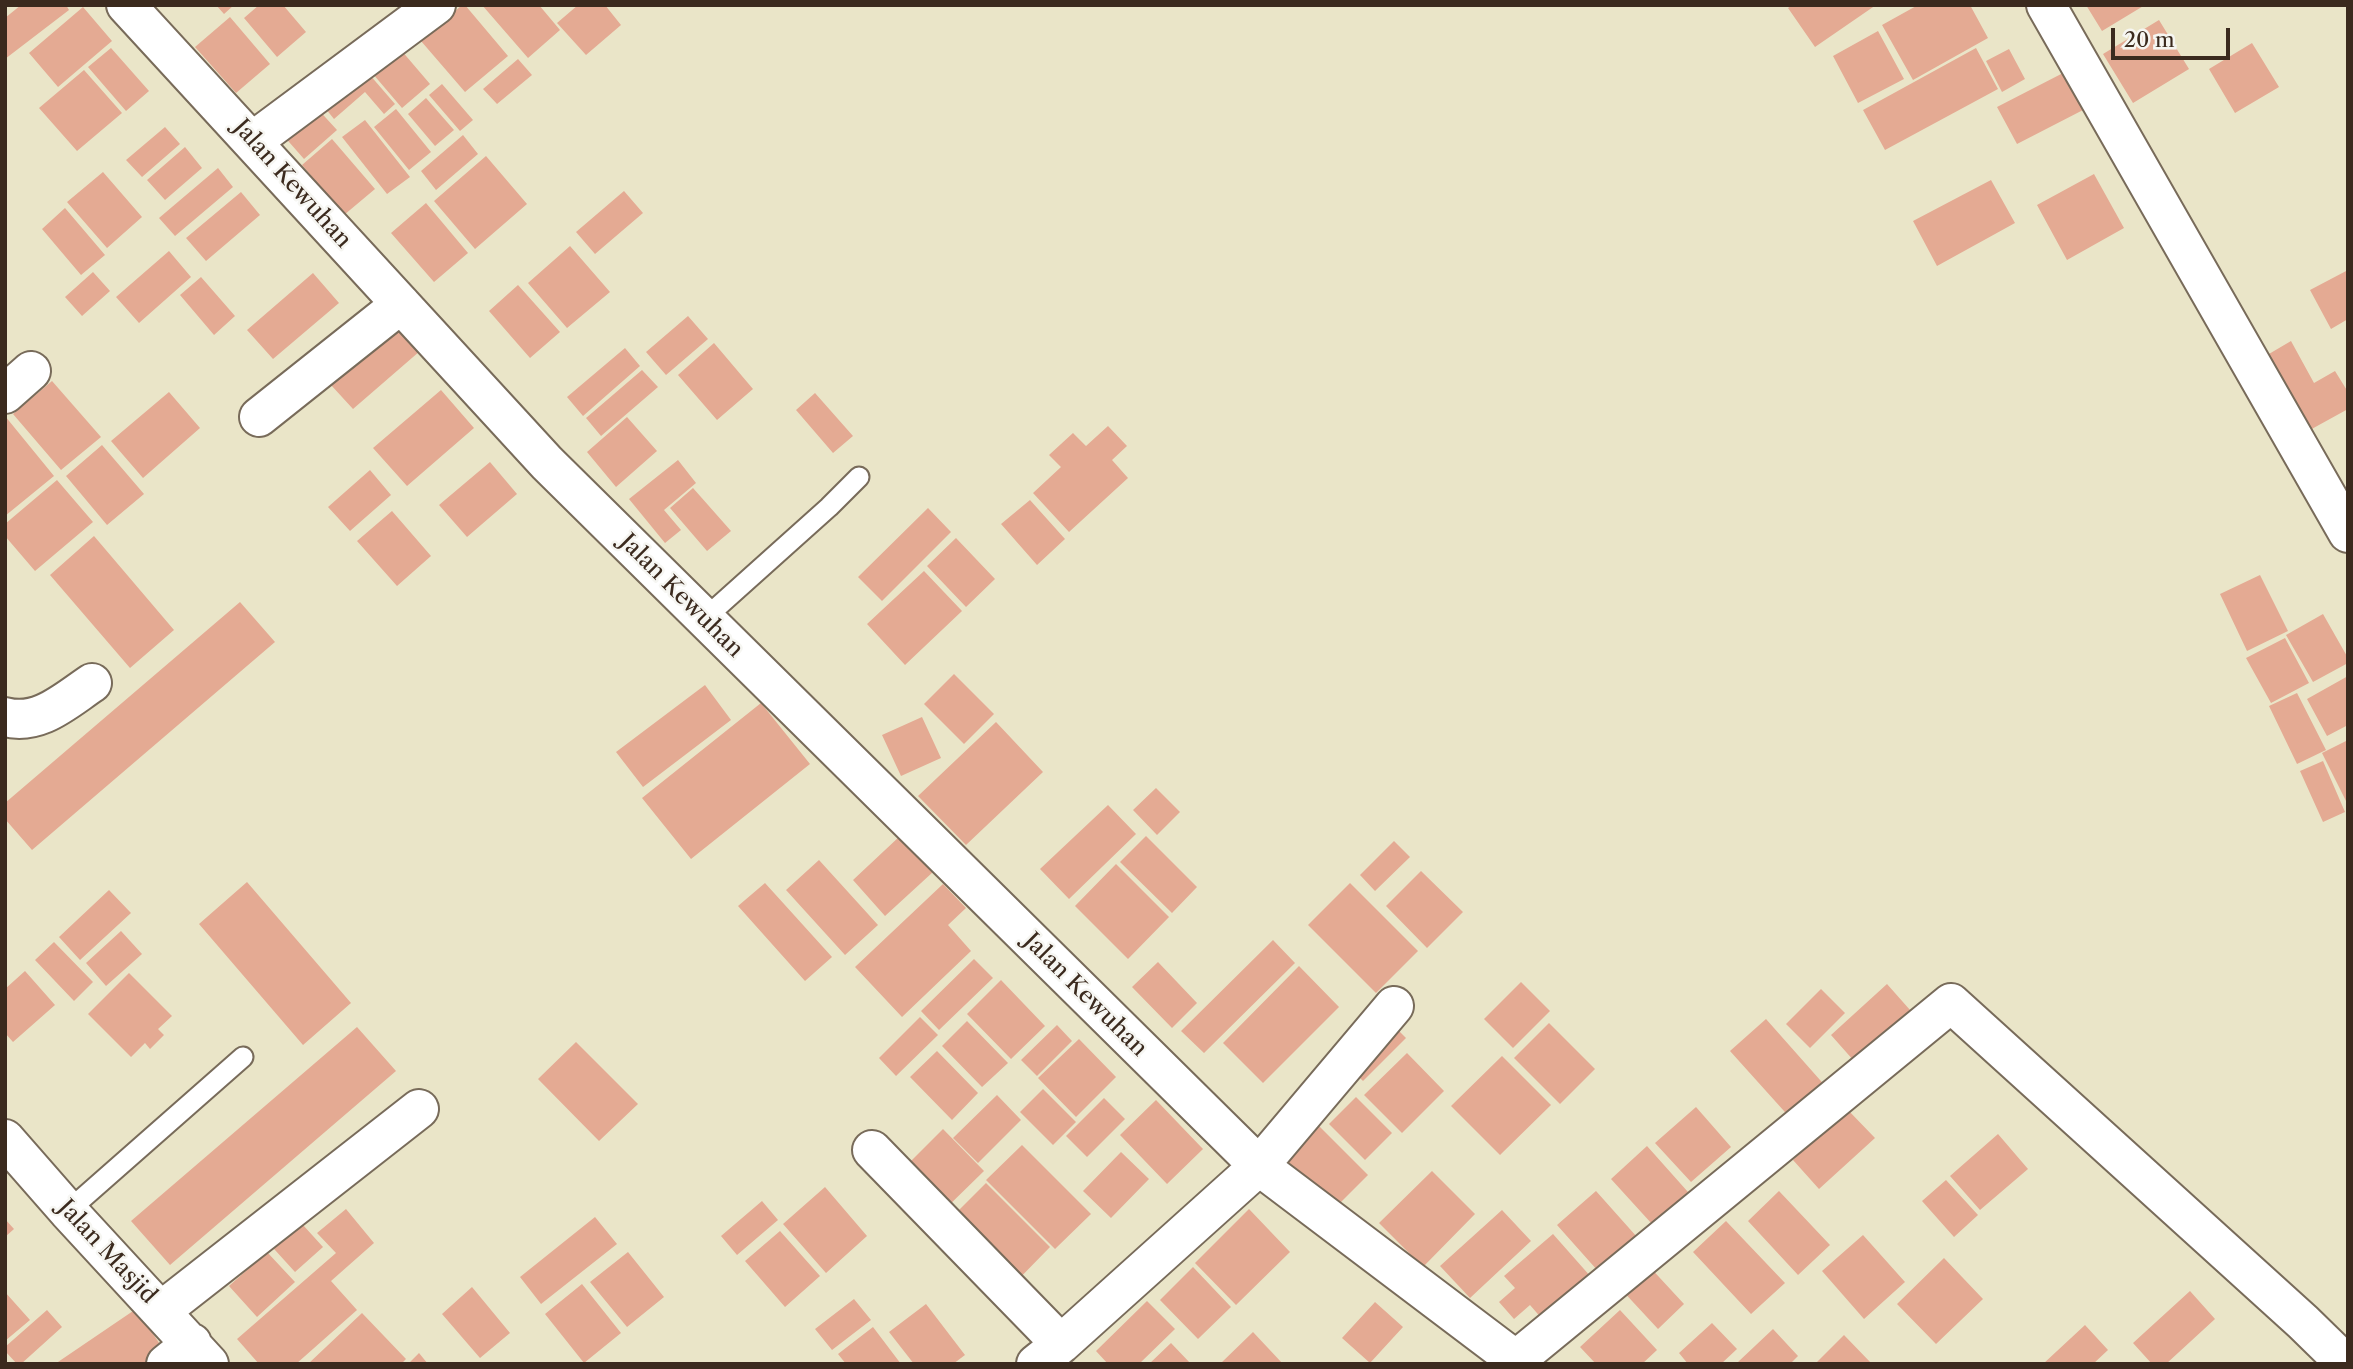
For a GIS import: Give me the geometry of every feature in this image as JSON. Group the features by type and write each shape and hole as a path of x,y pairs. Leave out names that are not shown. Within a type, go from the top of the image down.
{"street":[{"name":"Jalan Kewuhan","path":"126,5 547,463 1259,1166 1519,1362"},
{"path":"253,141 436,5"},
{"path":"2046,5 2348,533"},
{"path":"259,417 401,304"},
{"path":"5,717 16,719 45,715 92,683"},
{"path":"1519,1362 1951,1003 2346,1364"},
{"path":"872,1150 1048,1354 1259,1166 1394,1006"},
{"path":"161,1311 419,1109"},
{"name":"Jalan Masjid","path":"5,1139 161,1311 189,1357"}],"lane":[{"path":"704,619 859,477"},
{"path":"68,1211 243,1057"}],"building":[{"path":"21,5 66,5 69,10 5,59 5,18"},
{"path":"216,5 234,5 224,14"},
{"path":"259,5 283,5 306,32 277,57 244,18"},
{"path":"465,5 508,56 465,92 421,41"},
{"path":"482,5 539,5 560,30 528,58"},
{"path":"578,5 605,5 621,25 586,55 557,23"},
{"path":"1792,5 1876,5 1815,47 1788,8"},
{"path":"1918,5 1970,5 1988,38 1913,80 1882,25"},
{"path":"2086,5 2145,5 2102,31"},
{"path":"83,7 112,41 58,87 29,53"},
{"path":"230,17 270,64 236,93 195,47"},
{"path":"2159,20 2189,69 2133,103 2103,54"},
{"path":"1878,31 1904,79 1858,103 1833,56"},
{"path":"395,43 430,84 402,108 367,67"},
{"path":"2252,43 2279,87 2235,113 2209,69"},
{"path":"111,48 149,91 126,111 88,67"},
{"path":"1976,48 1998,89 1885,150 1863,110"},
{"path":"2009,49 2025,79 2002,92 1986,61"},
{"path":"518,59 532,75 497,104 483,89"},
{"path":"363,67 395,104 384,114 365,92 334,119 321,103"},
{"path":"84,70 122,113 77,151 39,108"},
{"path":"2065,72 2085,109 2017,144 1997,107"},
{"path":"442,84 473,120 460,131 429,95"},
{"path":"426,98 454,130 435,146 408,114"},
{"path":"315,106 337,130 304,159 282,134"},
{"path":"396,109 431,152 409,170 374,127"},
{"path":"365,120 410,177 387,194 342,137"},
{"path":"165,127 180,144 142,177 126,160"},
{"path":"463,135 478,154 436,190 421,171"},
{"path":"332,139 375,189 344,215 302,165"},
{"path":"185,147 202,168 165,200 147,180"},
{"path":"486,156 527,204 475,249 434,201"},
{"path":"218,168 233,187 175,236 159,218"},
{"path":"103,172 142,217 107,248 67,202"},
{"path":"2094,174 2124,228 2067,260 2037,205"},
{"path":"1991,180 2015,223 1937,266 1913,221"},
{"path":"624,191 643,213 595,254 576,232"},
{"path":"241,192 260,215 206,261 186,238"},
{"path":"426,203 468,253 434,282 391,233"},
{"path":"65,208 105,255 81,275 42,229"},
{"path":"570,246 610,292 567,328 528,283"},
{"path":"169,251 191,277 139,323 116,297"},
{"path":"2348,270 2348,319 2331,329 2310,290"},
{"path":"93,272 110,291 82,316 65,297"},
{"path":"313,273 339,303 273,359 247,330"},
{"path":"201,277 235,316 214,335 180,295"},
{"path":"518,285 560,332 530,358 489,311"},
{"path":"688,316 708,339 666,375 646,352"},
{"path":"398,327 420,351 353,409 331,385"},
{"path":"2291,341 2314,383 2335,371 2348,392 2348,409 2299,436 2257,361"},
{"path":"714,343 753,389 717,420 678,375"},
{"path":"625,348 640,366 583,416 567,397"},
{"path":"642,370 658,387 601,436 586,418"},
{"path":"52,381 101,437 61,470 13,414"},
{"path":"441,390 474,428 407,486 373,448"},
{"path":"169,392 200,428 143,478 111,441"},
{"path":"815,393 853,436 833,453 796,410"},
{"path":"5,416 54,476 5,516"},
{"path":"627,417 657,451 616,487 587,452"},
{"path":"1108,426 1127,446 1112,460 1128,478 1069,532 1033,493 1061,467 1049,455 1073,433 1086,446"},
{"path":"102,445 144,494 107,525 66,476"},
{"path":"678,460 696,483 664,510 681,530 665,543 629,499"},
{"path":"490,462 517,494 467,537 439,505"},
{"path":"370,470 391,495 350,531 328,507"},
{"path":"57,480 93,522 35,571 5,536 5,524"},
{"path":"693,488 731,531 707,551 670,508"},
{"path":"1030,500 1065,539 1037,565 1001,524"},
{"path":"928,508 951,532 882,601 858,577"},
{"path":"392,511 431,556 397,586 357,541"},
{"path":"94,536 174,630 130,668 50,575"},
{"path":"956,538 995,579 966,607 927,566"},
{"path":"924,571 962,611 905,665 867,624"},
{"path":"2260,575 2288,631 2247,651 2220,594"},
{"path":"240,602 275,642 32,850 5,819 5,803"},
{"path":"2323,614 2348,658 2348,663 2313,682 2286,635"},
{"path":"2285,638 2309,683 2271,703 2246,658"},
{"path":"954,674 994,714 964,744 924,704"},
{"path":"2348,676 2348,725 2327,736 2307,699"},
{"path":"705,685 731,720 643,787 616,752"},
{"path":"2297,693 2326,750 2297,764 2269,706"},
{"path":"761,703 810,764 691,859 642,798"},
{"path":"922,717 941,758 901,776 882,735"},
{"path":"996,722 1043,772 966,845 918,796"},
{"path":"2348,740 2348,805 2322,753"},
{"path":"2323,761 2345,812 2323,822 2300,771"},
{"path":"1156,788 1180,812 1157,835 1133,810"},
{"path":"1108,805 1136,834 1069,899 1040,869"},
{"path":"900,836 933,872 885,916 853,880"},
{"path":"1146,836 1197,887 1172,913 1120,862"},
{"path":"1394,841 1410,857 1375,891 1360,875"},
{"path":"819,860 878,925 845,955 786,890"},
{"path":"1116,864 1169,917 1128,959 1075,906"},
{"path":"1421,871 1463,912 1427,948 1386,906"},
{"path":"247,882 351,1003 303,1045 199,924"},
{"path":"765,883 832,957 805,981 738,906"},
{"path":"1350,883 1418,951 1376,993 1308,925"},
{"path":"943,884 966,908 948,925 971,951 902,1017 855,967"},
{"path":"109,890 131,913 80,960 59,937"},
{"path":"121,931 142,954 106,986 86,963"},
{"path":"1273,940 1295,963 1204,1053 1181,1031"},
{"path":"54,942 93,982 74,1001 35,960"},
{"path":"974,959 993,978 939,1030 921,1011"},
{"path":"1158,962 1197,1003 1172,1028 1132,987"},
{"path":"1299,966 1339,1007 1263,1083 1223,1043"},
{"path":"25,971 55,1005 13,1042 5,1033 5,989"},
{"path":"129,973 172,1016 158,1029 164,1035 150,1049 145,1043 131,1057 88,1014"},
{"path":"1001,980 1045,1026 1011,1059 967,1014"},
{"path":"1521,982 1550,1011 1513,1048 1484,1019"},
{"path":"1887,984 1918,1019 1862,1070 1831,1035"},
{"path":"1821,989 1845,1013 1810,1048 1786,1024"},
{"path":"920,1017 938,1035 896,1076 879,1058"},
{"path":"1766,1019 1828,1089 1793,1121 1730,1051"},
{"path":"967,1021 1008,1063 982,1087 942,1046"},
{"path":"1389,1021 1406,1038 1363,1081 1346,1064"},
{"path":"1549,1023 1595,1069 1560,1104 1514,1058"},
{"path":"1057,1025 1072,1041 1037,1076 1021,1060"},
{"path":"357,1027 396,1071 170,1265 131,1221"},
{"path":"1079,1039 1116,1077 1076,1117 1038,1078"},
{"path":"576,1042 638,1104 599,1141 538,1079"},
{"path":"937,1051 978,1093 952,1120 910,1077"},
{"path":"1407,1053 1444,1091 1402,1133 1364,1095"},
{"path":"1502,1056 1551,1105 1500,1155 1451,1106"},
{"path":"1043,1089 1076,1122 1053,1145 1020,1112"},
{"path":"997,1095 1021,1120 978,1163 953,1138"},
{"path":"1356,1097 1392,1133 1365,1160 1329,1124"},
{"path":"1104,1098 1125,1119 1087,1157 1066,1136"},
{"path":"1156,1100 1203,1149 1167,1184 1120,1135"},
{"path":"1696,1107 1731,1147 1691,1182 1655,1143"},
{"path":"1847,1109 1875,1138 1819,1189 1793,1160"},
{"path":"1314,1121 1368,1175 1333,1210 1279,1156"},
{"path":"943,1129 984,1171 940,1214 899,1173"},
{"path":"1998,1134 2028,1169 1980,1210 1950,1176"},
{"path":"1022,1145 1091,1214 1055,1249 986,1180"},
{"path":"1647,1146 1688,1192 1652,1224 1611,1179"},
{"path":"1121,1152 1149,1179 1111,1218 1083,1191"},
{"path":"1432,1171 1475,1214 1423,1267 1379,1223"},
{"path":"1946,1180 1978,1215 1954,1237 1922,1201"},
{"path":"986,1183 1050,1247 1009,1289 945,1224"},
{"path":"825,1187 867,1236 826,1273 783,1224"},
{"path":"1596,1191 1637,1237 1598,1271 1557,1225"},
{"path":"1779,1191 1830,1245 1798,1275 1748,1221"},
{"path":"762,1201 778,1220 737,1255 721,1236"},
{"path":"346,1209 374,1243 331,1281 357,1310 296,1364 259,1364 237,1339 336,1253 317,1233"},
{"path":"1249,1209 1290,1252 1236,1305 1195,1263"},
{"path":"1502,1210 1531,1241 1470,1298 1440,1266"},
{"path":"293,1214 323,1247 295,1272 265,1239"},
{"path":"595,1217 617,1244 541,1304 520,1277"},
{"path":"5,1219 14,1229 5,1237"},
{"path":"1726,1221 1785,1283 1751,1314 1693,1252"},
{"path":"780,1231 820,1276 785,1307 745,1261"},
{"path":"1553,1234 1591,1277 1543,1320 1530,1305 1514,1319 1499,1302 1515,1288 1504,1276"},
{"path":"1863,1235 1905,1282 1864,1319 1822,1271"},
{"path":"267,1252 295,1282 257,1317 229,1286"},
{"path":"628,1252 664,1297 627,1327 590,1282"},
{"path":"1944,1258 1983,1299 1936,1344 1897,1304"},
{"path":"1647,1264 1684,1304 1658,1329 1620,1288"},
{"path":"1193,1267 1231,1307 1198,1339 1160,1300"},
{"path":"582,1284 621,1333 584,1363 545,1314"},
{"path":"472,1287 510,1333 480,1358 442,1314"},
{"path":"2190,1291 2215,1319 2166,1364 2152,1364 2133,1343"},
{"path":"5,1292 30,1320 5,1341"},
{"path":"854,1299 871,1320 832,1350 815,1329"},
{"path":"1147,1301 1175,1329 1139,1364 1108,1364 1096,1351"},
{"path":"1375,1302 1403,1327 1370,1363 1342,1338"},
{"path":"926,1304 965,1355 953,1364 914,1364 889,1332"},
{"path":"136,1309 166,1353 149,1364 55,1364"},
{"path":"47,1310 62,1327 21,1364 17,1364 5,1351 5,1347"},
{"path":"1620,1310 1657,1350 1642,1364 1596,1364 1580,1347"},
{"path":"362,1313 406,1359 401,1364 308,1364"},
{"path":"1712,1323 1737,1349 1721,1364 1688,1364 1679,1353"},
{"path":"2085,1325 2108,1350 2093,1364 2043,1364"},
{"path":"873,1327 901,1364 846,1364 838,1354"},
{"path":"1773,1329 1798,1356 1790,1364 1739,1364 1738,1362"},
{"path":"1253,1332 1283,1364 1220,1364"},
{"path":"1844,1335 1872,1364 1815,1364"},
{"path":"1171,1343 1191,1364 1149,1364"},
{"path":"419,1353 428,1364 408,1364"}]}
